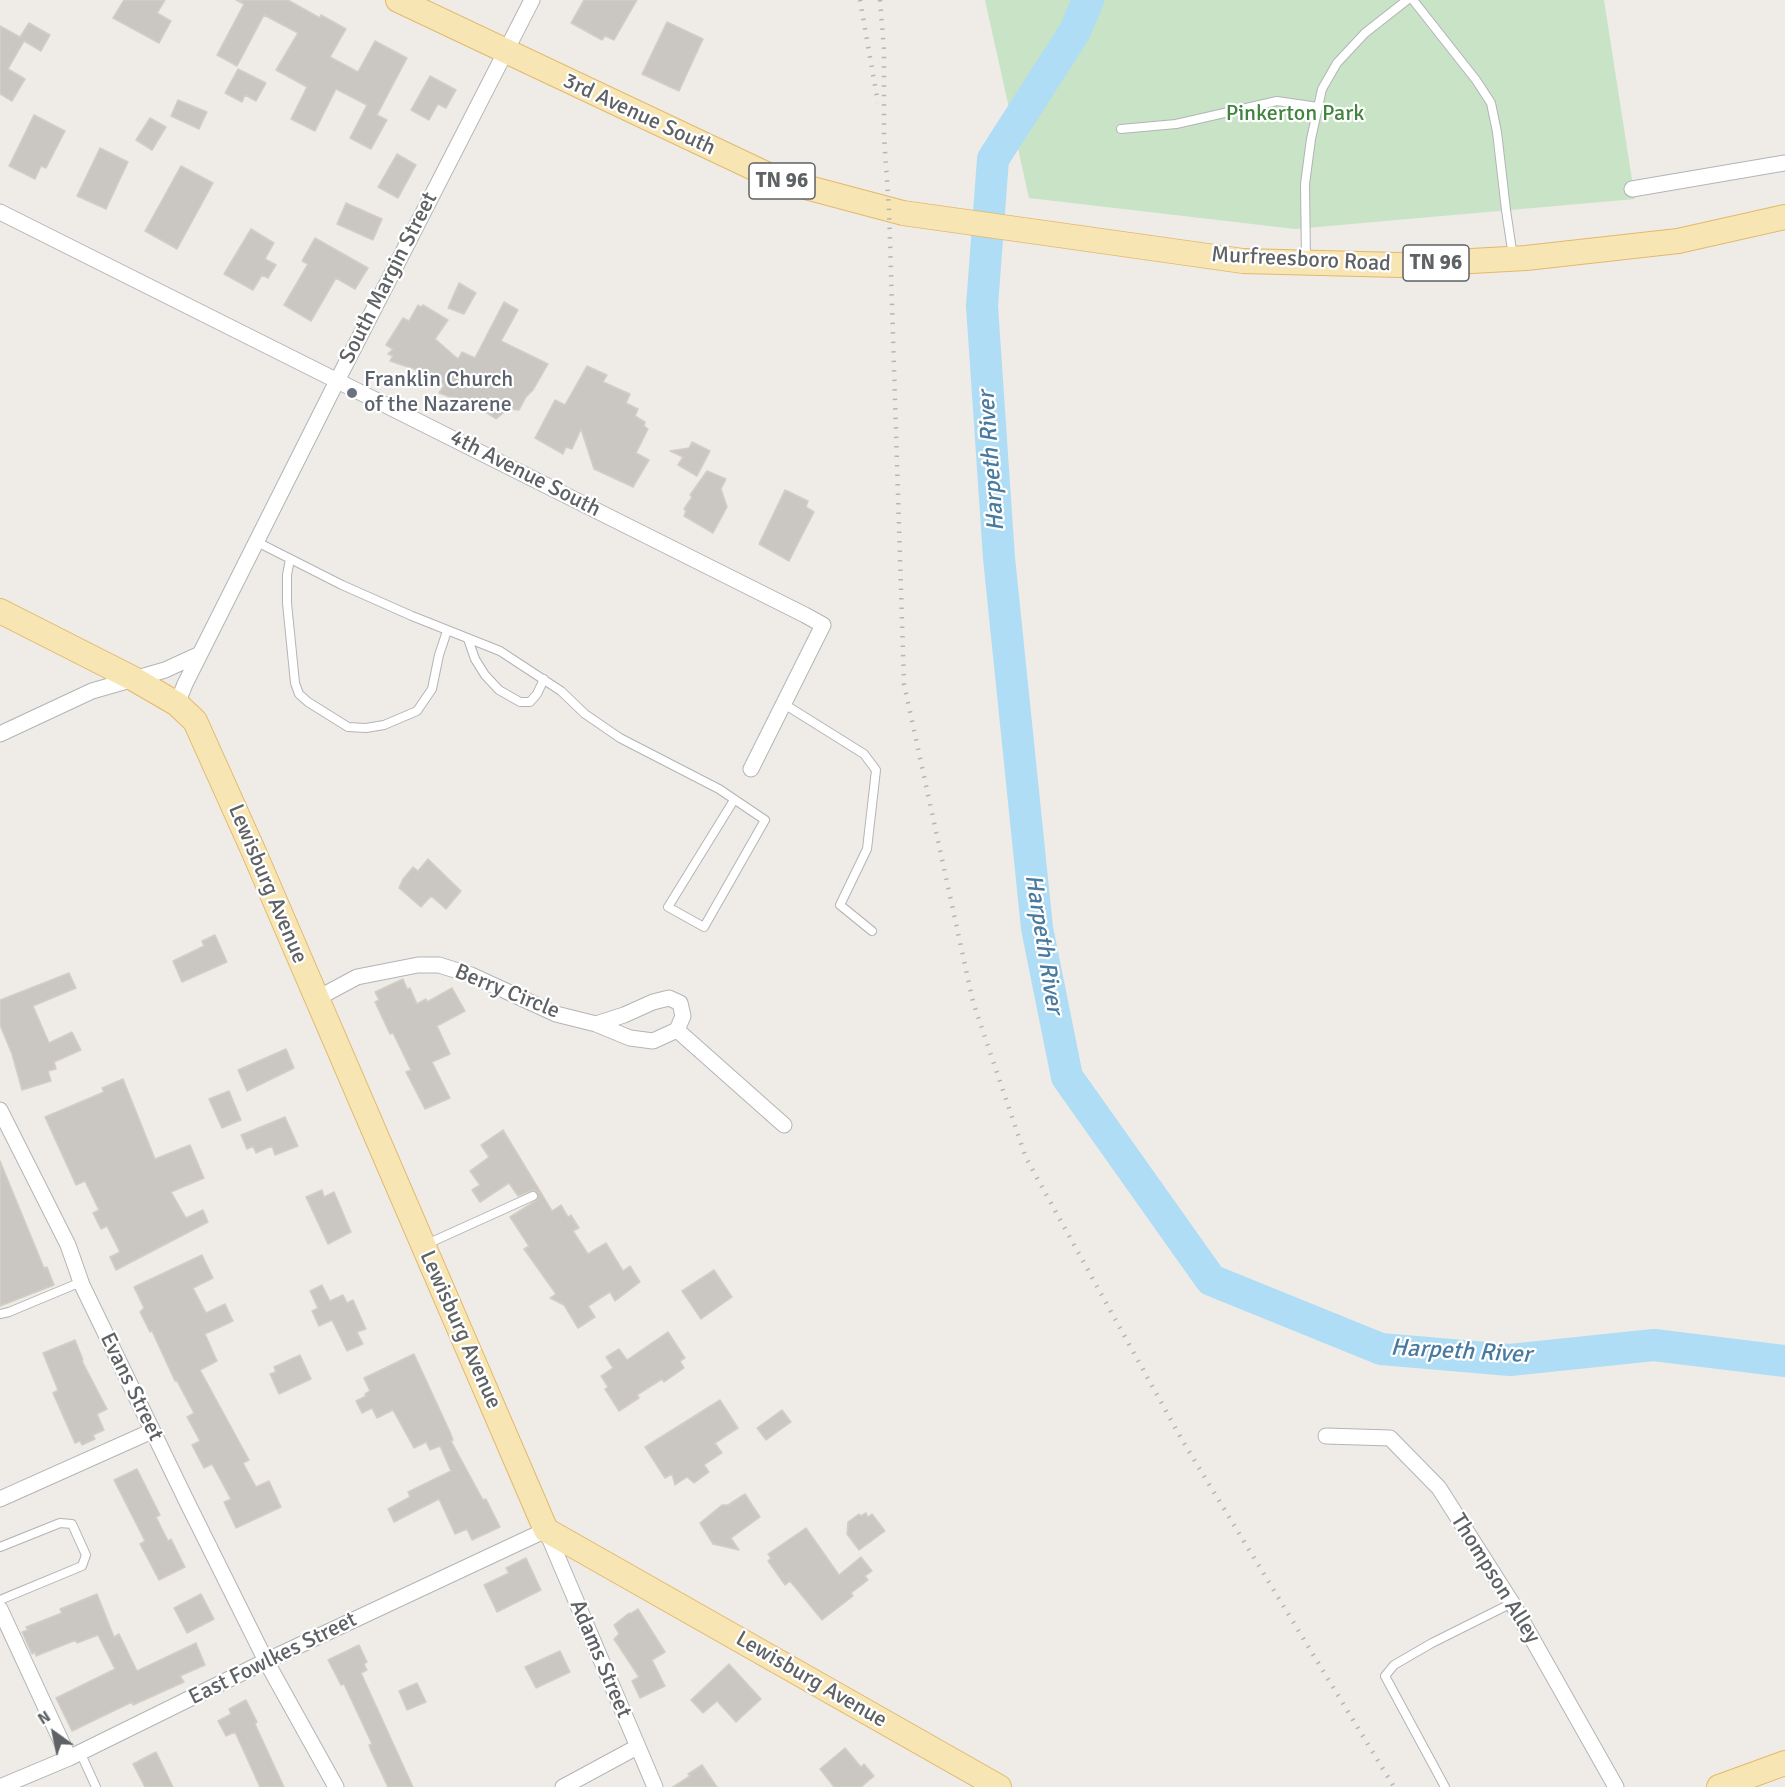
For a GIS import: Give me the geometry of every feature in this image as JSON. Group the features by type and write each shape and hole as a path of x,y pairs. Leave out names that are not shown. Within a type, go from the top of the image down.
{"main road":[{"name":"3rd Avenue South","path":"398,0 779,180 896,212"},
{"name":"Murfreesboro Road","path":"896,212 1243,261 1399,265 1514,258 1678,241 1785,217"},
{"name":"Lewisburg Avenue","path":"0,611 134,679 177,704 195,721 546,1530 999,1787"},
{"path":"1719,1787 1785,1763"}],"street":[{"name":"South Margin Street","path":"177,704 337,381 532,0"},
{"path":"1632,189 1785,163"},
{"name":"4th Avenue South","path":"0,212 823,626 784,704"},
{"path":"0,735 92,691 165,669 200,654"},
{"path":"751,769 784,704"},
{"name":"Berry Circle","path":"316,999 357,977 417,965 439,965 471,975 556,1014 596,1024 630,1038 653,1041 677,1030"},
{"path":"596,1024 653,1002 669,998 680,1003 683,1016 677,1030 784,1125"},
{"name":"Evans Street","path":"1,1117 68,1245 81,1282 152,1431 267,1661 336,1787"},
{"path":"0,1499 152,1431"},
{"name":"Thompson Alley","path":"1326,1437 1390,1438 1439,1488 1512,1603 1616,1787"},
{"name":"East Fowlkes Street","path":"0,1786 74,1755 267,1661 546,1530"},
{"name":"Adams Street","path":"546,1530 655,1787"},
{"path":"0,1609 74,1755"},
{"path":"563,1787 638,1747"}],"lane":[{"path":"1306,262 1305,184 1311,139 1322,89 1337,63 1365,33 1407,0"},
{"path":"1413,0 1476,80 1491,103 1514,258"},
{"path":"1121,129 1176,124 1277,101 1318,107"},
{"path":"257,542 342,585 447,631 500,651 561,691 585,714 620,738 719,789 765,820 704,927 668,907 735,801"},
{"path":"290,559 286,603 295,683 299,694 308,702 348,727 366,728 384,725 417,711 432,689 447,631"},
{"path":"468,639 475,659 485,675 499,690 520,702 530,702 537,694 544,679"},
{"path":"784,704 864,753 876,770 867,849 840,905 873,931"},
{"path":"423,1246 532,1196"},
{"path":"0,1314 81,1282"},
{"path":"0,1547 60,1523 72,1524 86,1556 82,1566 0,1600"},
{"path":"1445,1787 1385,1676 1394,1665 1423,1648 1512,1603"},
{"path":"74,1755 96,1787"}],"green space":[{"name":"Pinkerton Park","path":"985,0 1604,0 1635,199 1295,229 1029,198"}],"building":[{"path":"124,0 165,0 157,13 171,21 159,43 113,18"},
{"path":"236,0 288,0 346,29 330,57 358,72 375,41 407,58 377,115 387,120 371,149 350,138 367,105 336,89 315,131 291,119 307,87 276,70 298,33 264,15 237,66 217,55 244,4"},
{"path":"584,0 637,0 614,40 605,36 602,40 571,23"},
{"path":"667,22 703,39 679,91 642,74"},
{"path":"29,23 50,35 41,51 24,41 8,69 25,79 12,101 0,94 0,26 20,37"},
{"path":"238,69 266,83 256,101 245,95 242,102 225,93"},
{"path":"430,76 456,90 446,108 438,104 429,120 411,110"},
{"path":"178,100 207,112 199,129 171,116"},
{"path":"34,115 65,131 46,168 41,166 35,179 9,166"},
{"path":"150,118 166,127 152,150 136,140"},
{"path":"100,148 128,162 106,209 77,196"},
{"path":"397,154 416,165 398,198 378,187"},
{"path":"181,166 213,183 177,249 145,231"},
{"path":"346,203 382,219 373,240 337,224"},
{"path":"251,229 274,243 265,259 276,265 268,278 262,275 253,290 224,274"},
{"path":"315,238 368,268 355,289 336,278 311,321 284,305 308,264 302,261"},
{"path":"459,283 476,293 464,314 448,308"},
{"path":"504,302 518,310 501,341 548,364 519,410 508,409 496,419 463,397 461,401 439,393 444,385 439,382 441,378 390,361 393,356 388,354 393,349 386,345 403,318 409,321 418,305 421,307 423,305 448,320 435,339 458,359 462,352 475,358"},
{"path":"587,366 607,375 603,382 630,394 626,403 638,409 635,416 645,422 644,426 648,429 636,453 649,460 633,487 594,469 581,429 572,449 566,447 563,454 535,438 555,400 565,405"},
{"path":"692,442 710,451 697,476 678,465 683,457 670,451 689,448"},
{"path":"707,471 726,479 721,489 727,507 713,533 684,516 686,511 684,509 692,497 690,495"},
{"path":"785,490 808,501 806,507 814,512 789,561 759,544"},
{"path":"428,859 461,891 446,909 431,896 421,907 399,888 413,867 418,871"},
{"path":"215,935 227,962 182,982 173,961 204,946 202,941"},
{"path":"69,973 76,988 33,1006 49,1043 72,1032 81,1050 54,1062 56,1069 48,1071 51,1081 22,1090 12,1054 0,1025 0,1000"},
{"path":"403,979 417,1004 426,999 427,1002 452,988 465,1011 437,1026 450,1054 432,1062 450,1098 425,1109 406,1072 411,1070 375,1002 379,1000 375,992"},
{"path":"286,1049 294,1068 247,1091 238,1070"},
{"path":"123,1079 155,1159 190,1145 204,1178 171,1192 186,1218 203,1210 208,1222 116,1270 110,1257 120,1252 107,1226 101,1229 93,1213 99,1210 85,1181 76,1185 45,1117 104,1092 102,1088"},
{"path":"229,1091 241,1120 222,1128 209,1099"},
{"path":"285,1117 298,1146 275,1155 272,1146 256,1153 253,1146 247,1149 241,1135"},
{"path":"503,1130 552,1211 561,1205 568,1217 571,1215 579,1228 573,1231 588,1254 606,1243 623,1271 630,1266 640,1282 615,1301 610,1292 588,1306 595,1317 578,1328 564,1305 550,1298 556,1294 524,1249 529,1246 510,1217 537,1200 538,1193 533,1190 518,1196 509,1183 480,1202 472,1190 480,1185 470,1171 489,1157 481,1145"},
{"path":"0,1161 44,1268 47,1267 54,1285 0,1306"},
{"path":"322,1190 324,1197 334,1192 351,1232 328,1244 306,1197"},
{"path":"202,1255 213,1278 193,1288 206,1313 225,1304 233,1321 205,1334 217,1361 200,1370 249,1460 243,1463 256,1487 269,1481 281,1507 236,1528 224,1502 231,1499 212,1464 204,1468 192,1445 200,1441 187,1417 194,1413 140,1312 144,1308 134,1287"},
{"path":"714,1270 732,1297 701,1319 682,1291"},
{"path":"322,1285 330,1301 343,1295 347,1303 353,1300 366,1329 357,1332 363,1344 347,1351 332,1320 319,1326 312,1311 318,1308 310,1291"},
{"path":"668,1332 685,1358 680,1361 684,1368 664,1382 662,1379 637,1395 639,1398 619,1411 605,1389 608,1387 601,1376 613,1368 606,1357 619,1349 627,1360"},
{"path":"75,1340 82,1361 107,1409 97,1414 104,1430 93,1435 95,1439 82,1445 80,1441 75,1443 53,1393 58,1390 43,1353"},
{"path":"414,1354 450,1432 453,1440 451,1441 500,1527 472,1540 467,1529 455,1534 439,1499 394,1522 388,1509 410,1497 408,1492 451,1471 440,1446 430,1450 426,1442 414,1448 393,1410 377,1418 372,1408 362,1413 356,1401 370,1391 364,1378"},
{"path":"300,1355 311,1379 279,1394 270,1374 276,1372 274,1367"},
{"path":"720,1400 738,1428 715,1443 722,1453 704,1465 709,1472 694,1483 687,1477 675,1485 672,1474 665,1478 645,1447"},
{"path":"782,1410 791,1422 766,1440 757,1428"},
{"path":"137,1469 160,1515 156,1517 168,1541 171,1539 185,1567 159,1580 140,1544 145,1541 114,1480"},
{"path":"745,1494 760,1517 731,1538 739,1550 713,1544 700,1523 722,1505 728,1505"},
{"path":"866,1513 868,1517 872,1514 885,1531 859,1550 847,1534 848,1522 859,1514 861,1516"},
{"path":"806,1528 839,1575 861,1557 872,1571 865,1576 868,1580 851,1593 853,1596 822,1620 790,1581 785,1585 768,1561 771,1558 768,1554"},
{"path":"526,1558 541,1590 497,1612 484,1585 509,1573 506,1568"},
{"path":"97,1594 114,1637 119,1634 137,1671 196,1643 205,1665 180,1676 184,1682 133,1705 132,1702 72,1731 56,1698 115,1669 98,1635 77,1643 76,1640 36,1656 35,1652 32,1654 22,1632 28,1630 26,1627 62,1613 60,1609"},
{"path":"201,1594 214,1619 187,1633 174,1608"},
{"path":"638,1609 665,1652 652,1660 665,1686 640,1698 632,1681 639,1677 614,1639 619,1634 614,1625"},
{"path":"359,1645 367,1662 364,1664 367,1670 361,1673 413,1787 388,1787 371,1751 369,1745 372,1744 344,1684 341,1685 328,1660"},
{"path":"560,1651 570,1672 536,1688 525,1667"},
{"path":"729,1664 761,1699 736,1722 717,1701 703,1713 691,1700"},
{"path":"417,1683 426,1702 407,1710 399,1691"},
{"path":"246,1700 284,1787 260,1787 235,1732 226,1736 218,1721 231,1714 229,1709"},
{"path":"845,1748 861,1767 864,1764 874,1776 861,1787 834,1787 820,1769"},
{"path":"156,1752 173,1787 145,1787 133,1764"},
{"path":"702,1765 717,1787 673,1787 690,1776 688,1774"}],"waterway":[{"name":"Harpeth River","path":"1088,0 1075,31 993,159 982,306 999,558 1037,928 1067,1077 1211,1280 1381,1349 1510,1360 1654,1345 1785,1361"}],"railway":[{"path":"860,0 878,103"},
{"path":"880,0 884,49 884,136 889,210 904,684 973,1002 1026,1158 1182,1440 1394,1787"}],"place":[{"name":"Franklin Church of the Nazarene","path":"352,393"}]}
